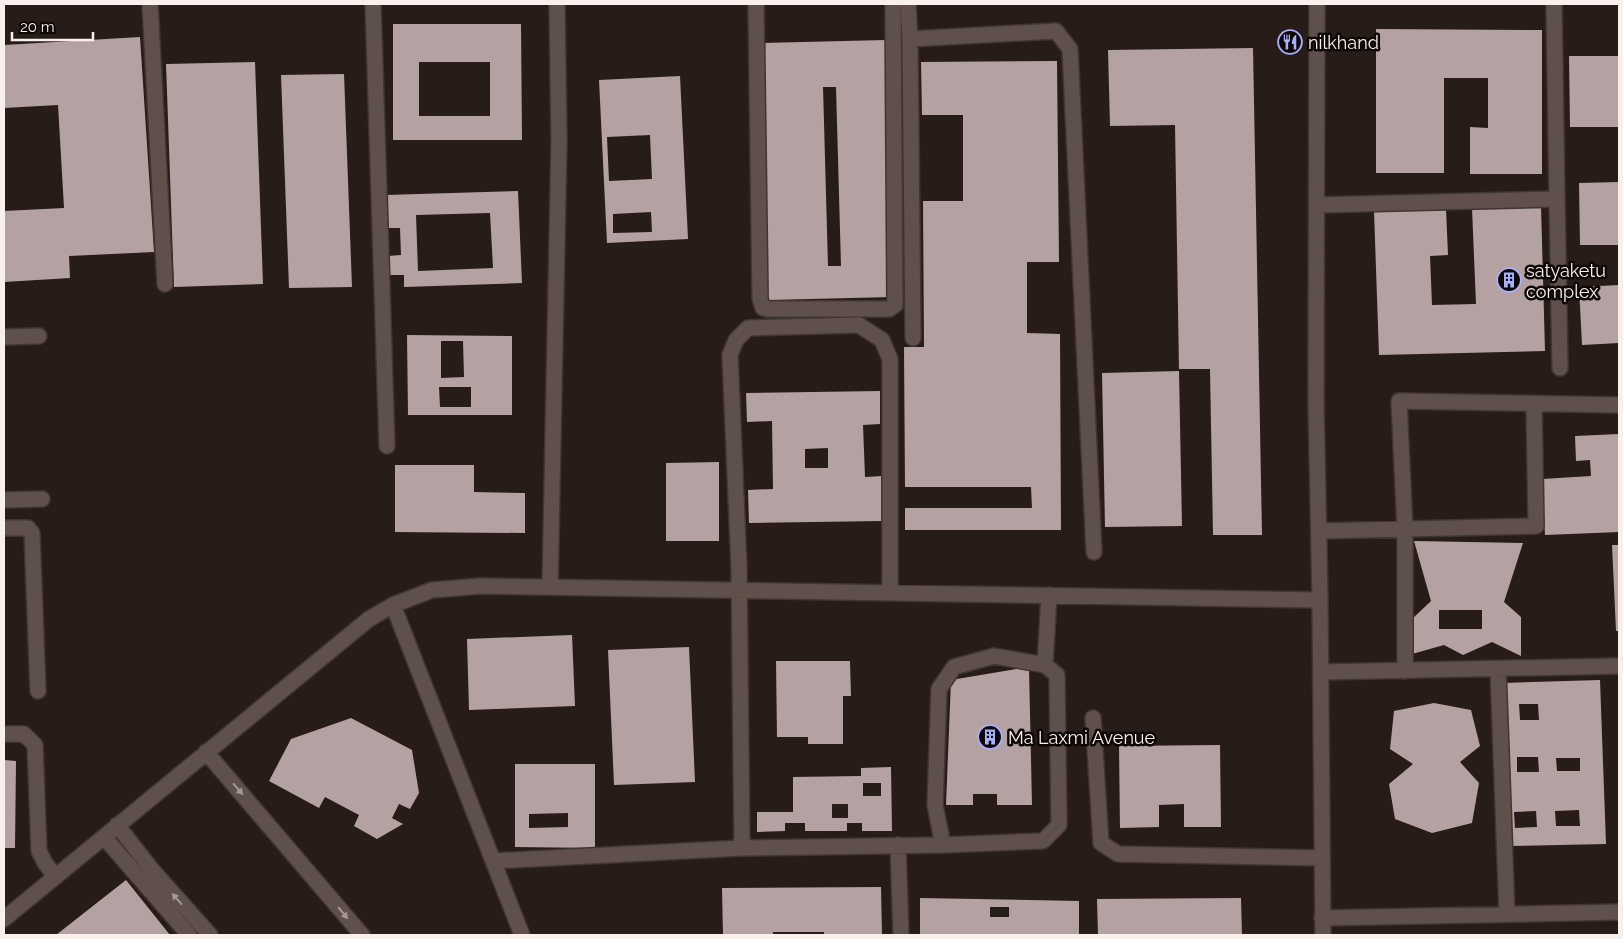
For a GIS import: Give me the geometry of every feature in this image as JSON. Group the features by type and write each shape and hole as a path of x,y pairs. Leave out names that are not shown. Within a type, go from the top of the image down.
{"street":[{"path":"150,4 165,284"},
{"path":"373,4 387,446"},
{"path":"550,587 559,151 558,4"},
{"path":"756,4 760,299 763,308 767,309 889,309 895,305 893,4"},
{"path":"908,4 913,338"},
{"path":"1317,4 1316,401 1321,672 1322,935"},
{"path":"1554,4 1560,368"},
{"path":"910,39 1056,31 1070,48 1094,552"},
{"path":"1317,205 1557,199"},
{"path":"742,848 739,567 730,355 736,340 748,328 859,325 882,340 890,359 890,593"},
{"path":"4,337 39,336"},
{"path":"1405,671 1405,529 1399,401 1619,405"},
{"path":"1319,531 1536,526 1534,404"},
{"path":"4,500 42,499"},
{"path":"4,528 28,528 32,533 38,691"},
{"path":"4,918 369,619 393,605 432,590 481,586 1320,600"},
{"path":"1045,665 1049,595"},
{"path":"393,605 522,935"},
{"path":"493,861 742,848 943,845 1043,841 1059,825 1057,675 1045,665 994,656 954,667 939,689 935,805 943,845"},
{"path":"1321,672 1619,666"},
{"path":"1498,669 1506,914"},
{"path":"1093,718 1101,843 1118,854 1322,858"},
{"path":"4,734 24,734 35,745 39,851 45,864 55,876"},
{"path":"206,752 362,935"},
{"path":"117,826 153,871 210,935"},
{"path":"104,836 189,935"},
{"path":"898,845 901,935"},
{"path":"1322,918 1619,912"}],"building":[{"path":"393,24 521,24 522,140 393,140","holes":["419,62 490,62 490,116 419,116"]},
{"path":"1376,29 1542,30 1542,174 1470,174 1470,127 1488,128 1488,78 1444,78 1444,173 1376,173"},
{"path":"140,37 154,252 69,256 70,278 4,282 4,211 64,208 58,105 4,108 4,45"},
{"path":"885,40 893,297 768,300 761,43","holes":["823,87 836,87 841,266 828,266"]},
{"path":"1253,48 1262,535 1213,535 1210,369 1179,369 1175,125 1110,126 1108,50"},
{"path":"1569,56 1619,56 1619,127 1570,127"},
{"path":"1057,61 1059,262 1027,262 1027,333 1060,334 1061,530 905,530 905,508 1032,508 1031,487 905,487 904,347 924,347 923,201 963,201 963,115 922,115 921,62"},
{"path":"255,62 263,284 174,287 166,64"},
{"path":"344,74 352,287 289,288 281,75"},
{"path":"680,76 688,239 607,243 599,80","holes":["650,135 652,179 609,181 607,137","651,212 652,232 613,233 613,214"]},
{"path":"1619,182 1619,245 1580,245 1579,183"},
{"path":"518,191 522,283 404,287 404,275 389,275 388,256 401,255 400,228 387,228 386,195","holes":["490,213 493,268 418,271 416,215"]},
{"name":"satyaketu complex","path":"1541,206 1545,351 1379,355 1374,211 1446,209 1448,255 1430,256 1432,305 1476,304 1472,208"},
{"path":"1619,285 1619,343 1582,345 1579,287"},
{"path":"407,335 512,336 512,415 408,415","holes":["441,341 463,341 464,377 441,378","439,387 471,387 471,407 440,407"]},
{"path":"1179,371 1182,526 1105,527 1102,373"},
{"path":"880,391 880,424 863,425 865,477 882,476 882,521 749,523 748,490 773,489 772,421 747,422 746,393","holes":["828,448 828,468 805,468 805,449"]},
{"path":"1619,434 1619,532 1545,535 1542,479 1591,476 1590,460 1576,461 1575,436"},
{"path":"719,462 719,541 666,541 666,463"},
{"path":"395,465 474,465 474,492 525,493 525,533 395,532"},
{"path":"1414,541 1523,543 1504,602 1521,617 1521,656 1492,642 1463,655 1444,645 1412,654 1411,620 1431,601","holes":["1439,610 1482,610 1482,629 1439,629"]},
{"path":"1612,545 1619,545 1619,631 1616,631"},
{"path":"572,635 575,706 469,710 467,639"},
{"path":"689,647 695,782 614,785 608,650"},
{"path":"776,661 850,661 851,696 843,696 843,744 808,744 808,737 777,737"},
{"name":"Ma Laxmi Avenue","path":"1029,667 1032,805 997,805 997,794 973,794 973,805 946,805 951,680"},
{"path":"1600,680 1606,844 1509,846 1503,683","holes":["1519,704 1538,704 1539,720 1520,720","1517,757 1538,757 1539,772 1517,772","1556,758 1580,758 1580,771 1557,771","1579,810 1580,826 1556,826 1555,811","1536,811 1537,827 1515,828 1514,812"]},
{"path":"1434,703 1471,710 1480,746 1460,762 1479,783 1472,823 1432,833 1395,819 1389,784 1413,764 1390,749 1394,711"},
{"path":"351,718 412,750 419,793 410,809 399,804 392,818 403,824 377,839 354,826 359,815 325,797 319,808 269,781 291,739"},
{"path":"1220,745 1221,827 1184,827 1184,804 1159,805 1159,827 1120,828 1119,746"},
{"path":"4,760 16,761 15,848 4,848"},
{"path":"515,764 595,764 595,848 515,847","holes":["568,813 568,827 529,828 529,814"]},
{"path":"891,767 892,831 862,831 862,823 847,823 847,831 805,831 805,823 785,823 785,831 757,832 757,812 793,812 793,777 861,776 861,768","holes":["863,783 881,783 881,796 863,796","832,804 848,804 848,818 832,818"]},
{"path":"126,880 170,935 56,935"},
{"path":"881,887 882,935 824,935 824,932 773,932 773,935 723,935 722,888"},
{"path":"920,898 1079,901 1079,935 920,935","holes":["990,907 1009,907 1009,917 990,917"]},
{"path":"1241,898 1242,935 1098,935 1097,899"}],"place":[{"name":"nilkhand","path":"1290,42"},
{"name":"satyaketu complex","path":"1509,280"},
{"name":"Ma Laxmi Avenue","path":"990,737"}]}
